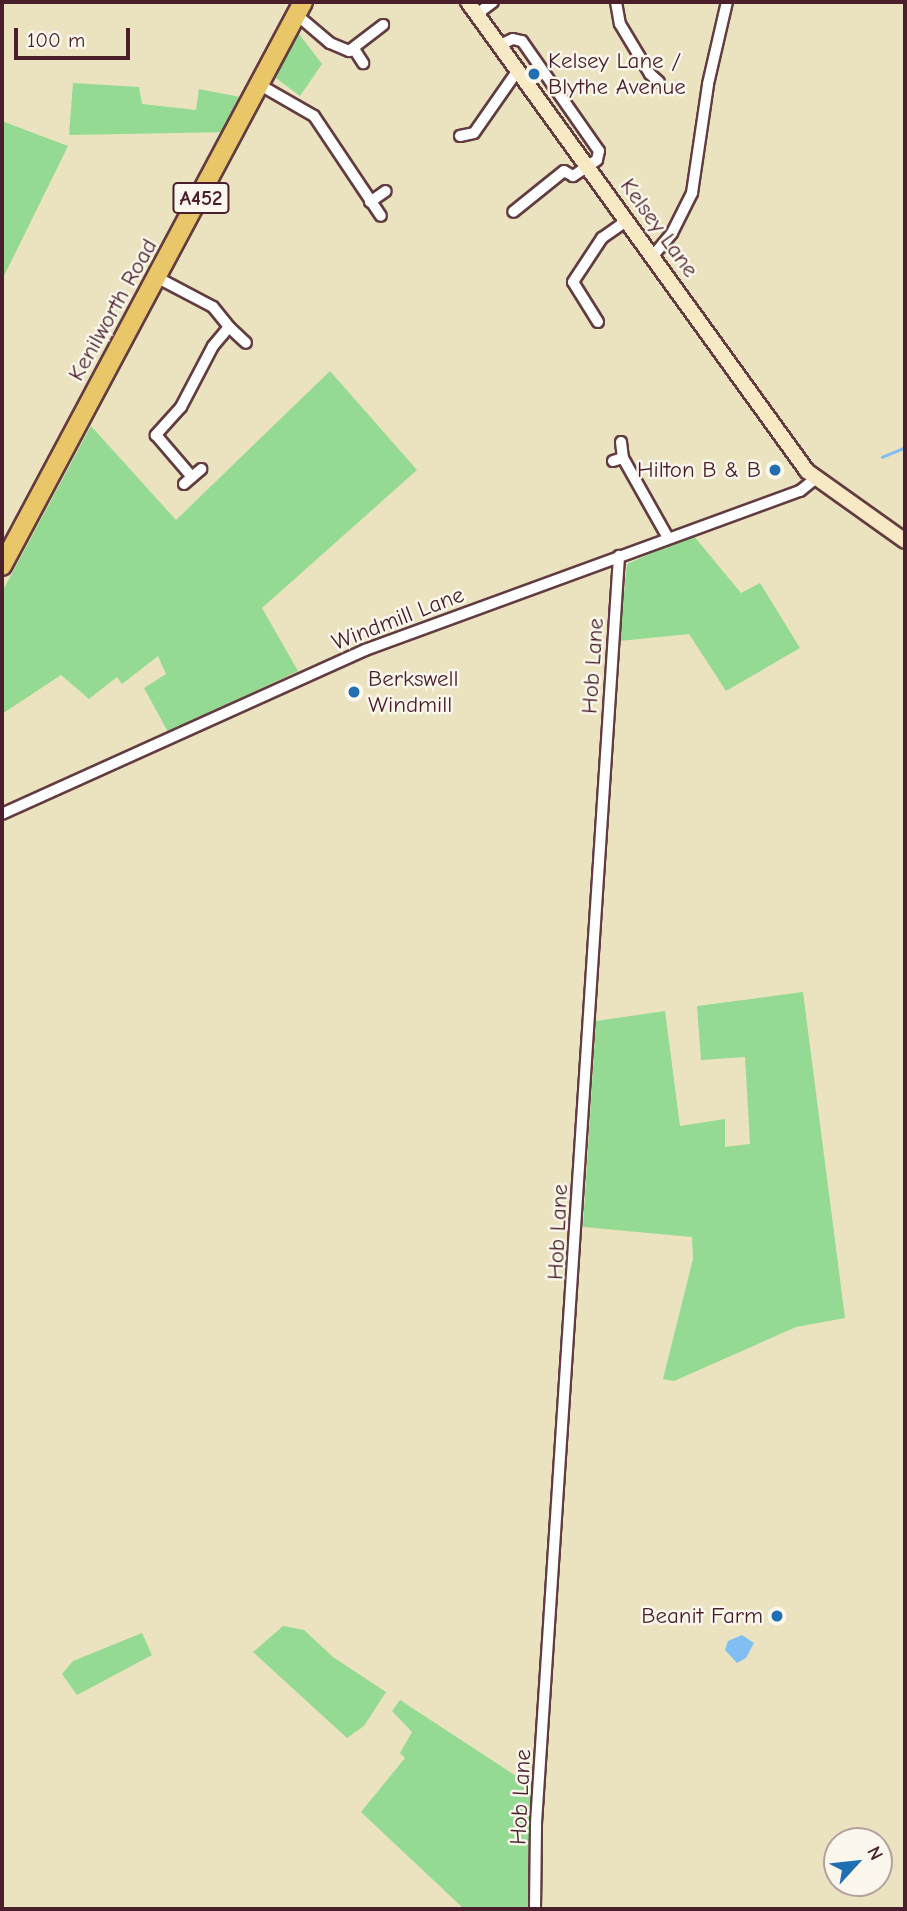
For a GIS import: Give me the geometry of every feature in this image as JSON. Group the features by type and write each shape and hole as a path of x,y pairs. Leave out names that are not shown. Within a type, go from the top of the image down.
{"highway":[{"name":"Kenilworth Road","path":"2,566 300,8"}],"main road":[{"name":"Kelsey Lane","path":"473,8 815,480 905,541"}],"street":[{"path":"473,8 493,2"},
{"path":"615,2 620,24 650,74 659,82"},
{"path":"652,257 672,233 692,193 708,85 727,2"},
{"path":"300,8 330,43 354,49 363,64"},
{"path":"354,49 383,25"},
{"path":"500,45 513,39 522,41 589,134 599,155 573,176 564,172 513,212"},
{"path":"460,136 474,133 518,70"},
{"path":"260,85 314,116 381,216"},
{"path":"370,202 386,191"},
{"path":"517,193 525,204"},
{"path":"598,322 573,282 602,238 625,221"},
{"path":"158,278 213,307 246,343"},
{"path":"591,313 601,304"},
{"path":"201,469 188,481 156,435 181,407 213,346 229,327"},
{"path":"621,442 618,460 668,538"},
{"name":"Windmill Lane","path":"2,814 365,650 800,491 815,480"},
{"name":"Hob Lane","path":"535,1909 536,1823 620,556"}],"green space":[{"path":"296,30 322,64 300,96 276,78"},
{"path":"73,83 139,87 142,104 196,110 199,89 245,98 230,132 69,135"},
{"path":"2,121 68,146 2,280"},
{"path":"330,371 417,470 262,608 298,671 168,732 144,688 166,674 158,656 122,684 117,677 89,699 61,675 2,714 2,592 91,426 176,520"},
{"path":"693,535 741,593 760,583 800,648 726,691 689,634 619,641 627,564"},
{"path":"803,992 845,1318 796,1327 674,1381 663,1379 693,1259 692,1237 583,1227 596,1021 665,1011 680,1126 725,1119 725,1147 750,1144 745,1057 701,1060 697,1006"},
{"path":"283,1626 304,1630 333,1657 386,1692 364,1726 347,1738 253,1652"},
{"path":"142,1633 152,1655 77,1695 62,1674 73,1661"},
{"path":"400,1700 536,1789 529,1909 464,1909 361,1812 405,1758 400,1753 412,1732 392,1711"}],"water":[{"path":"742,1635 754,1643 746,1658 737,1663 725,1650 728,1641"}],"waterway":[{"path":"882,457 905,447"}],"place":[{"name":"Kelsey Lane / Blythe Avenue","path":"534,74"},
{"name":"Hilton B & B","path":"775,470"},
{"name":"Berkswell Windmill","path":"354,692"},
{"name":"Beanit Farm","path":"777,1616"}]}
